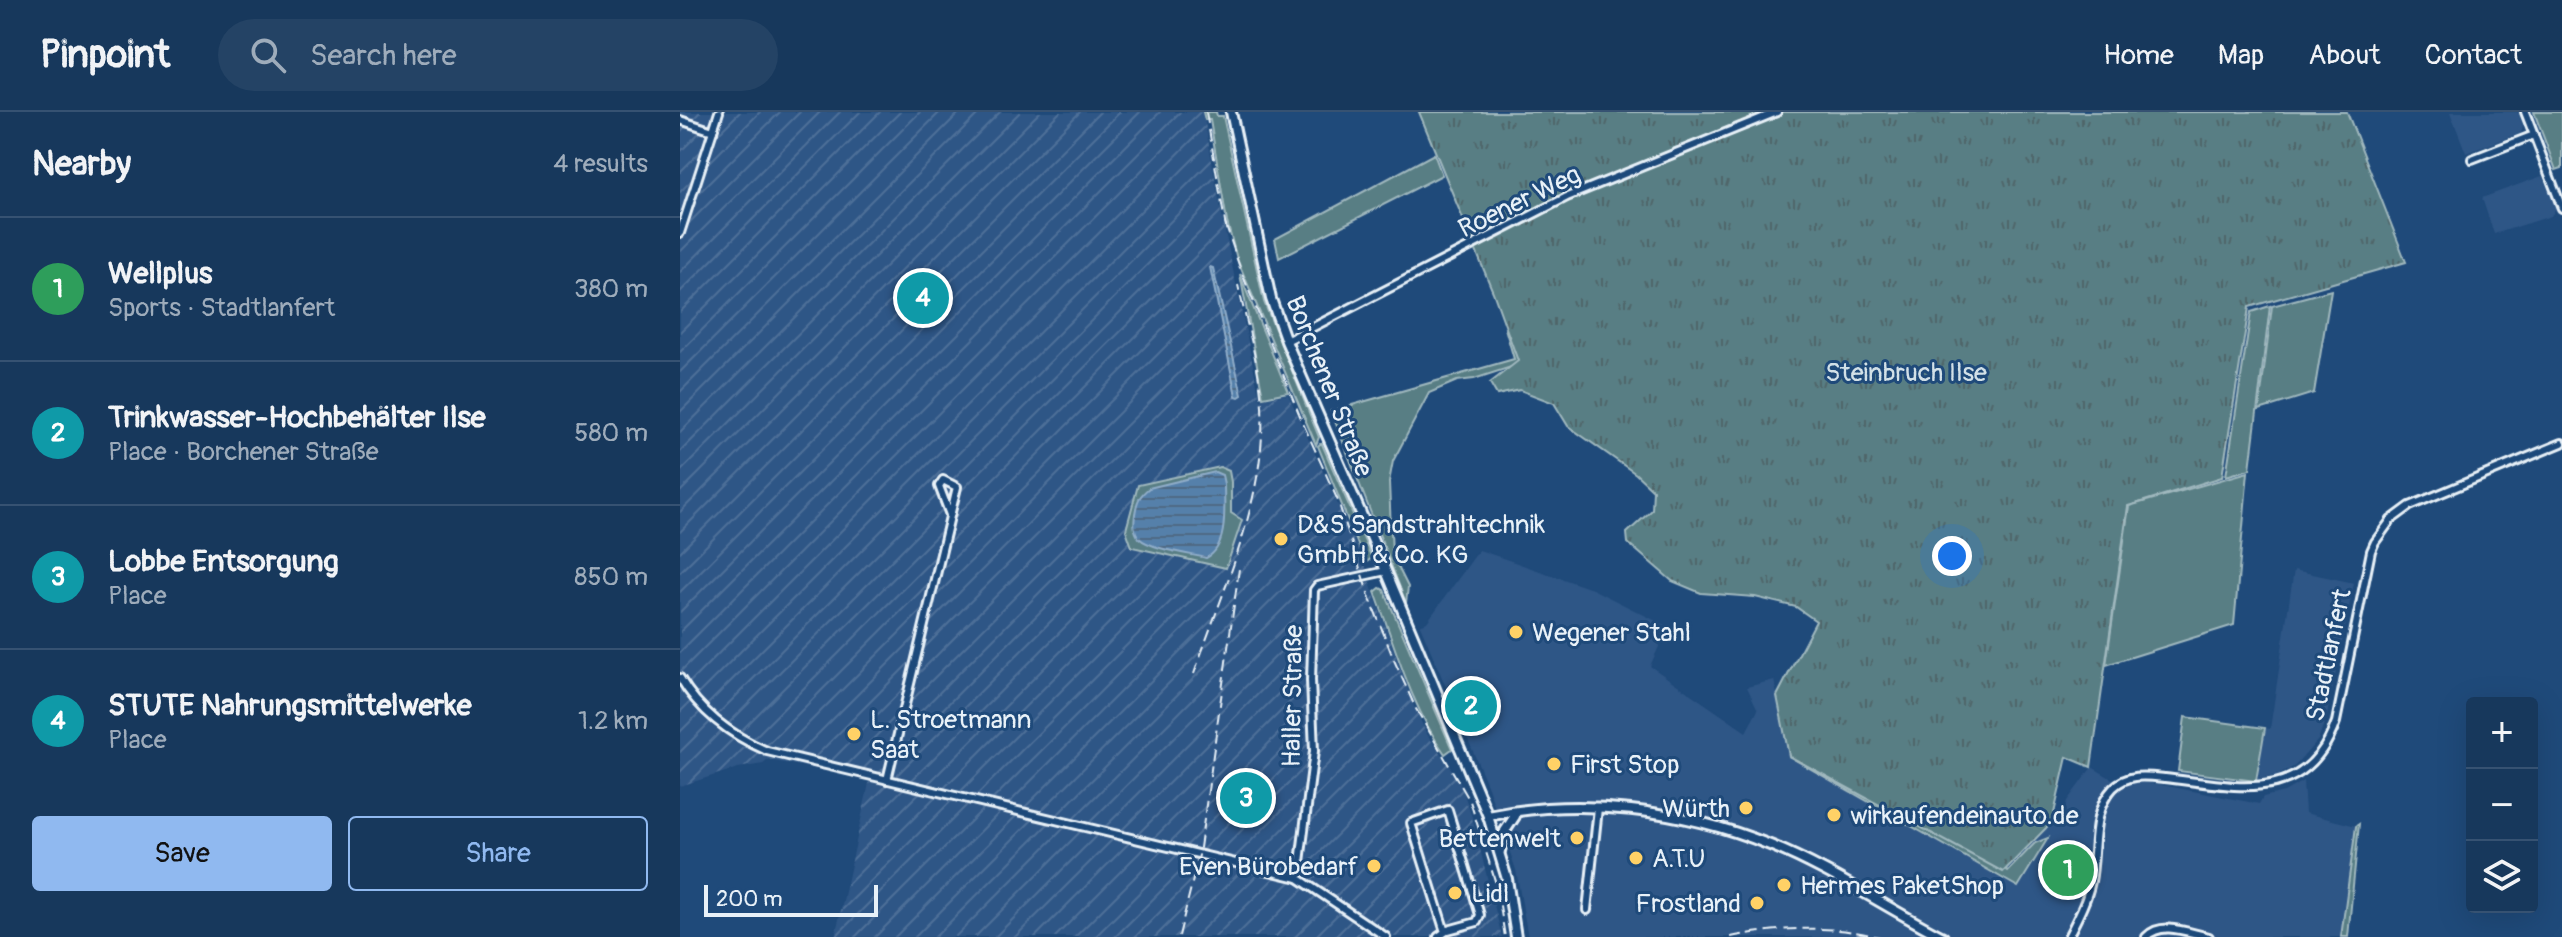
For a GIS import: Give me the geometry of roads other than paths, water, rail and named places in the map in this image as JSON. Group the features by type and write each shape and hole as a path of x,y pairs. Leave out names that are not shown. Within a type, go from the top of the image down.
{"main road":[{"name":"Borchener Straße","path":"1231,112 1271,299 1489,820 1514,911 1516,937"},
{"path":"1489,820 1526,810 1598,808 1667,815 1718,827 1771,845 1943,937"},
{"path":"1489,820 1515,816 1526,810"},
{"path":"1500,852 1505,831 1515,816"}],"street":[{"path":"680,233 719,112"},
{"name":"Roener Weg","path":"1286,341 1567,197 1777,112"},
{"path":"2525,112 2562,208"},
{"path":"680,120 713,131"},
{"path":"2472,159 2534,135"},
{"name":"Stadtlanfert","path":"2068,937 2091,884 2099,812 2111,790 2126,779 2146,776 2264,787 2282,783 2306,769 2325,748 2336,722 2371,551 2391,520 2421,500 2562,443"},
{"path":"887,780 957,487 943,480 939,486 950,515"},
{"name":"Haller Straße","path":"1298,878 1314,751 1311,680 1314,590 1317,586 1386,571"},
{"path":"680,678 702,708 749,743 786,756 1007,804 1298,878 1386,937"},
{"path":"1587,910 1598,808"},
{"path":"1438,937 1477,922 1480,915 1448,810 1411,823 1445,932"},
{"path":"2146,937 2151,931 2164,927 2209,937"}],"railway":[{"path":"1206,112 1227,234"},
{"path":"1225,223 1241,271 1338,501 1394,660 1416,709 1470,801 1497,887 1505,937"},
{"path":"1194,674 1242,537 1259,465 1261,394 1238,285"},
{"path":"1179,936 1199,855 1239,569"},
{"path":"1731,937 1806,929 1880,937"}],"place":[{"name":"STUTE Nahrungsmittelwerke","path":"923,298"},
{"name":"D&S Sandstrahltechnik GmbH & Co. KG","path":"1281,539"},
{"name":"Wegener Stahl","path":"1516,632"},
{"name":"Trinkwasser-Hochbehälter Ilse","path":"1471,706"},
{"name":"L. Stroetmann Saat","path":"854,734"},
{"name":"First Stop","path":"1554,764"},
{"name":"Lobbe Entsorgung","path":"1246,798"},
{"name":"Würth","path":"1746,808"},
{"name":"wirkaufendeinauto.de","path":"1834,815"},
{"name":"Bettenwelt","path":"1577,838"},
{"name":"A.T.U","path":"1636,858"},
{"name":"Even Bürobedarf","path":"1374,866"},
{"name":"Wellplus","path":"2068,870"},
{"name":"Hermes PaketShop","path":"1784,885"},
{"name":"Lidl","path":"1455,893"},
{"name":"Frostland","path":"1757,903"}],"park label":[{"name":"Steinbruch Ilse","path":"1906,372"}]}
